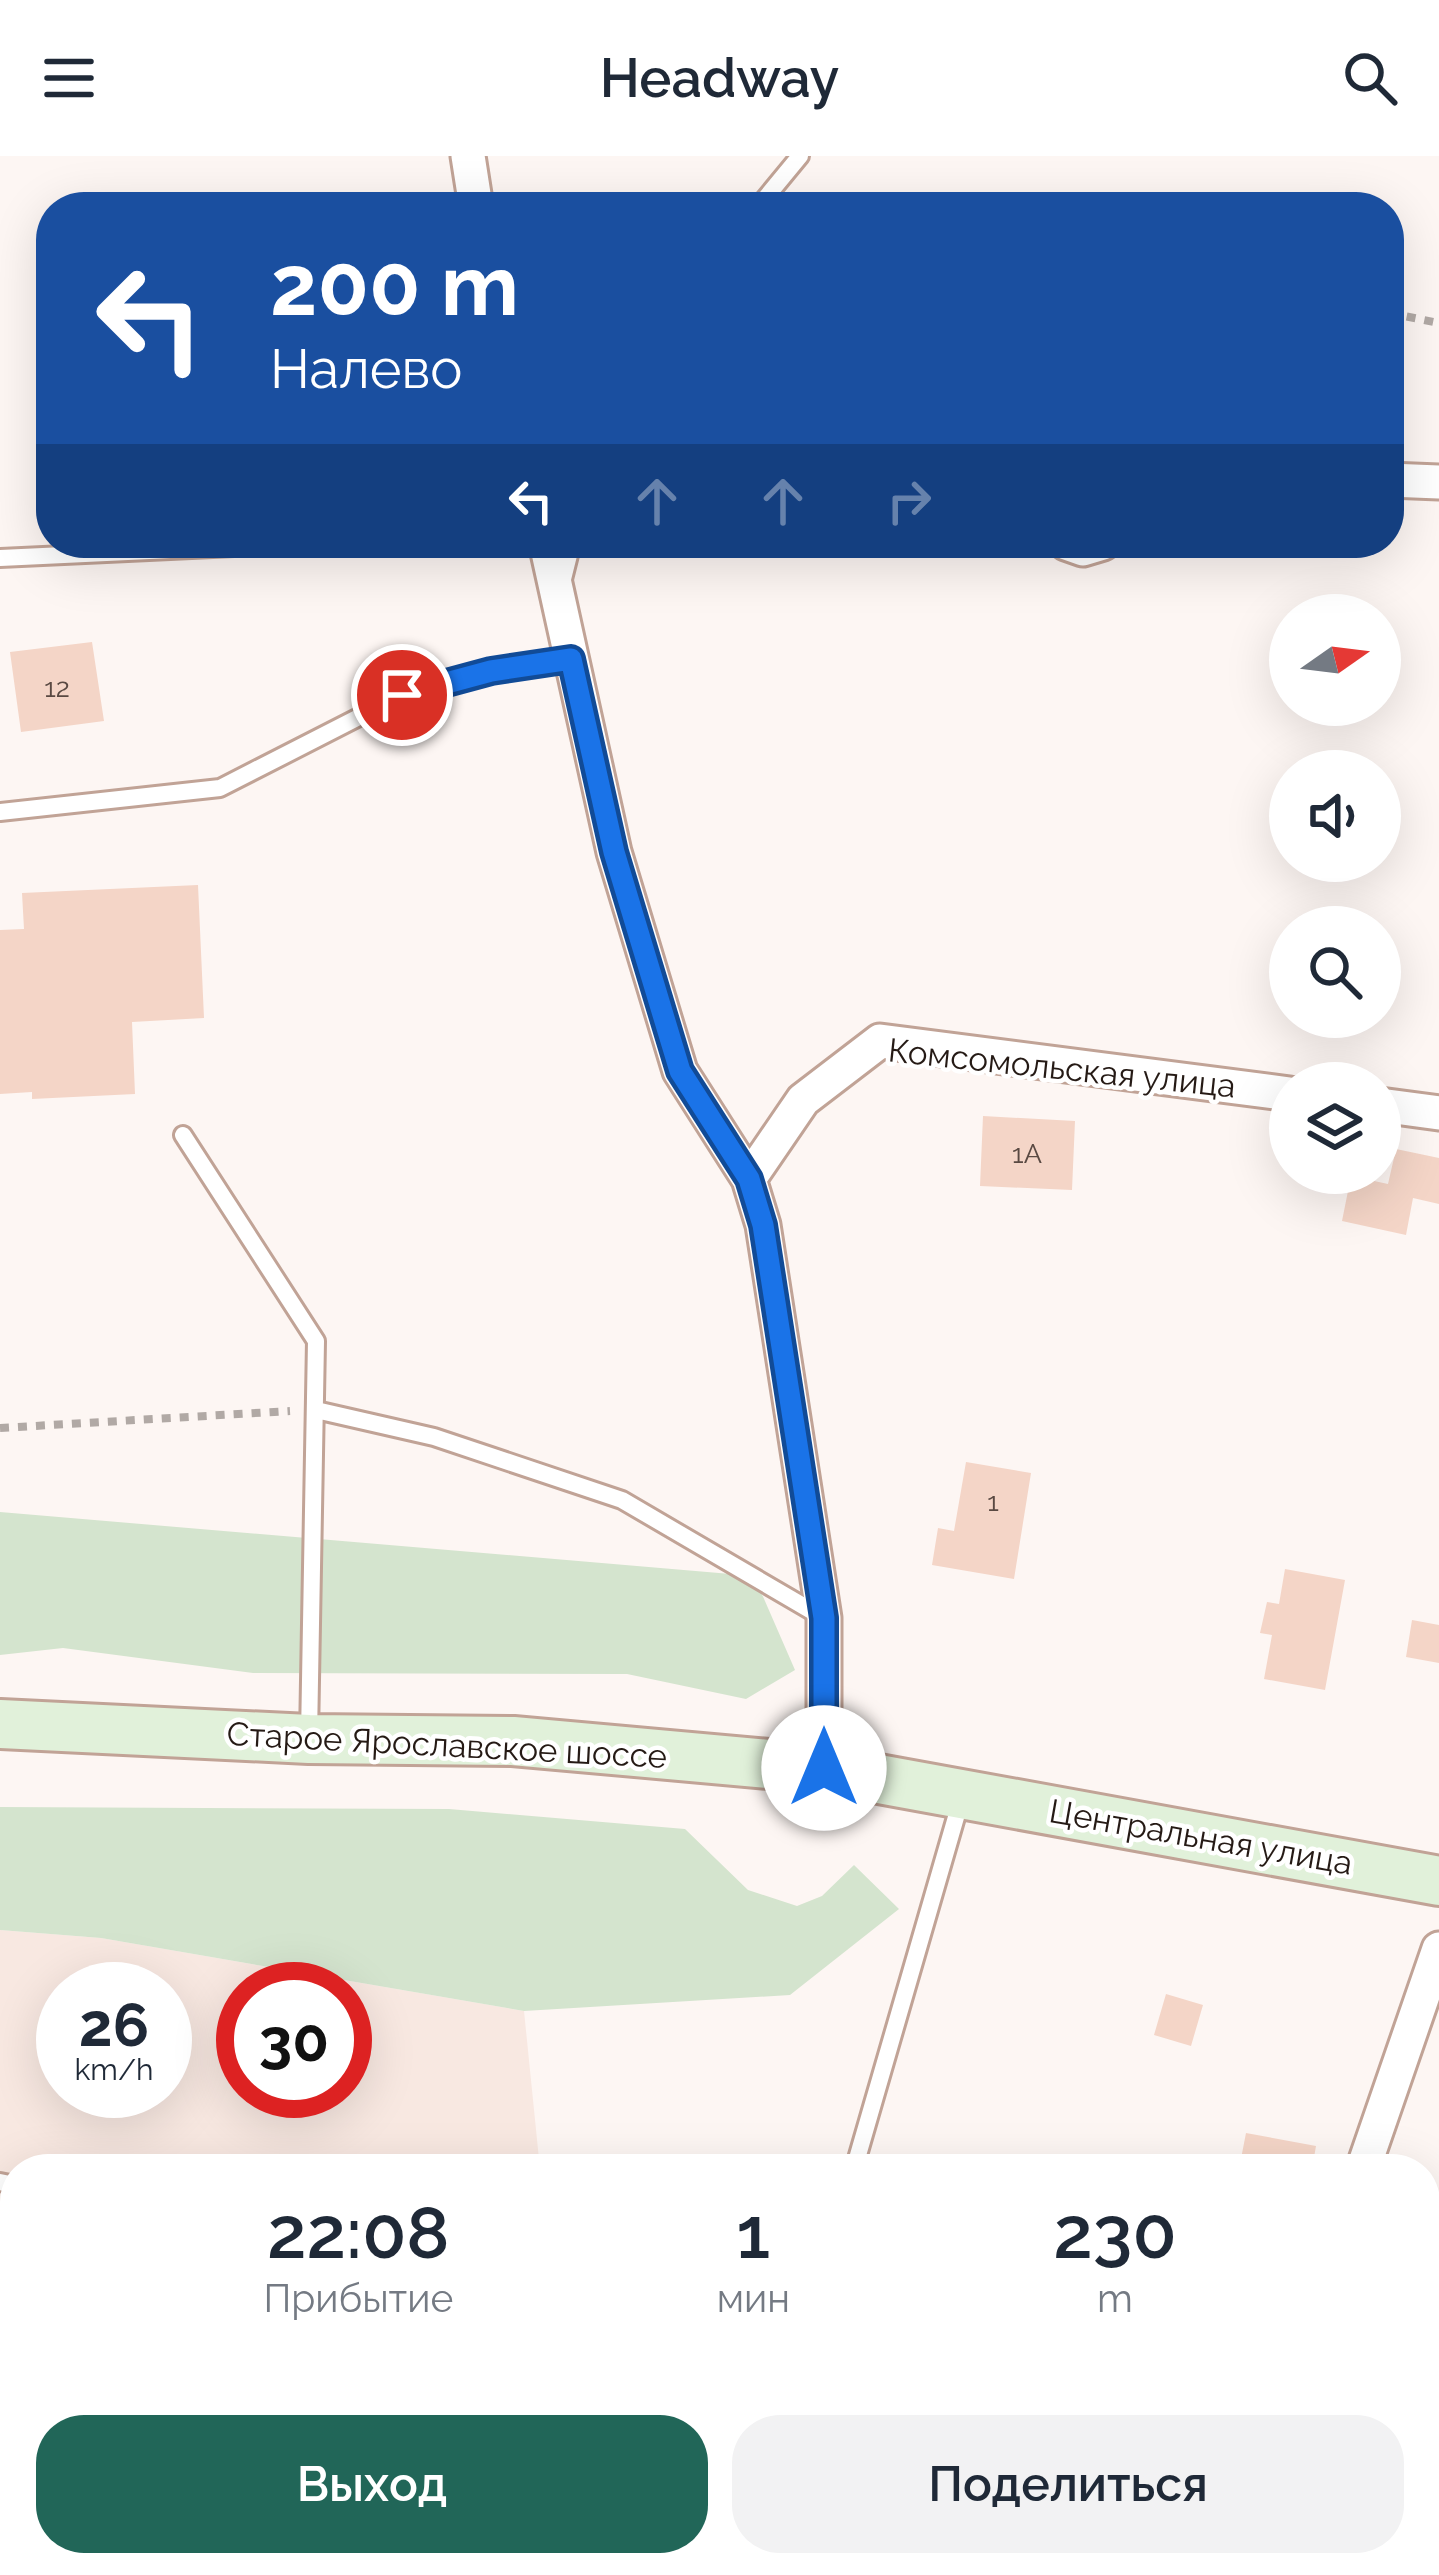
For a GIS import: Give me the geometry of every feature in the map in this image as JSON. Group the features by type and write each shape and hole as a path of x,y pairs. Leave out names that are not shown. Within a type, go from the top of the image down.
{"main road":[{"name":"Старое Ярославское шоссе","path":"0,1724 309,1738 513,1741 824,1768 963,1793"},
{"name":"Центральная улица","path":"963,1793 1439,1881"}],"street":[{"path":"468,156 474,192"},
{"path":"1404,481 1439,482"},
{"path":"549,558 614,852 680,1071 749,1179 763,1225 824,1618 824,1768"},
{"name":"Комсомольская улица","path":"749,1179 803,1100 880,1041 1269,1091"},
{"path":"1401,1107 1439,1112"},
{"path":"1368,2154 1439,1949"}],"lane":[{"path":"770,192 800,156"},
{"path":"0,558 36,556"},
{"path":"557,601 568,558"},
{"path":"0,812 220,788 402,695 491,671 571,659"},
{"path":"183,1135 316,1341 309,1738"},
{"path":"316,1410 434,1437 622,1500 824,1618"},
{"path":"858,2154 963,1793"}],"path":[{"path":"1404,317 1439,323"},
{"path":"0,1428 316,1410"}],"shaded area":[{"path":"0,1930 101,1938 240,1962 216,1962 216,2118 372,2118 372,1985 524,2011 538,2154 0,2154"}],"green space":[{"path":"0,1512 754,1576 795,1670 746,1699 627,1674 253,1673 63,1648 0,1655"},
{"path":"0,1807 449,1809 685,1829 748,1890 797,1906 822,1896 854,1865 899,1909 790,1995 524,2011 372,1985 372,1962 240,1962 101,1938 0,1930"}],"building":[{"path":"92,642 104,721 21,732 10,652"},
{"path":"198,885 204,1018 132,1022 135,1094 32,1099 32,1092 0,1094 0,930 24,929 22,893"},
{"path":"983,1116 1075,1121 1072,1190 980,1186"},
{"path":"1401,1150 1439,1158 1439,1204 1413,1198 1406,1235 1342,1221 1347,1194 1401,1194"},
{"path":"966,1462 1031,1473 1014,1579 932,1565 938,1528 954,1531"},
{"path":"1285,1569 1345,1580 1325,1690 1264,1679 1272,1635 1260,1633 1267,1602 1279,1604"},
{"path":"1412,1620 1439,1625 1439,1663 1406,1657"},
{"path":"1166,1994 1203,2005 1191,2046 1154,2035"},
{"path":"1246,2133 1316,2146 1315,2154 1242,2154"}],"route":[{"path":"402,695 491,671 571,659 614,852 680,1071 749,1179 763,1225 824,1618 824,1768"}]}
